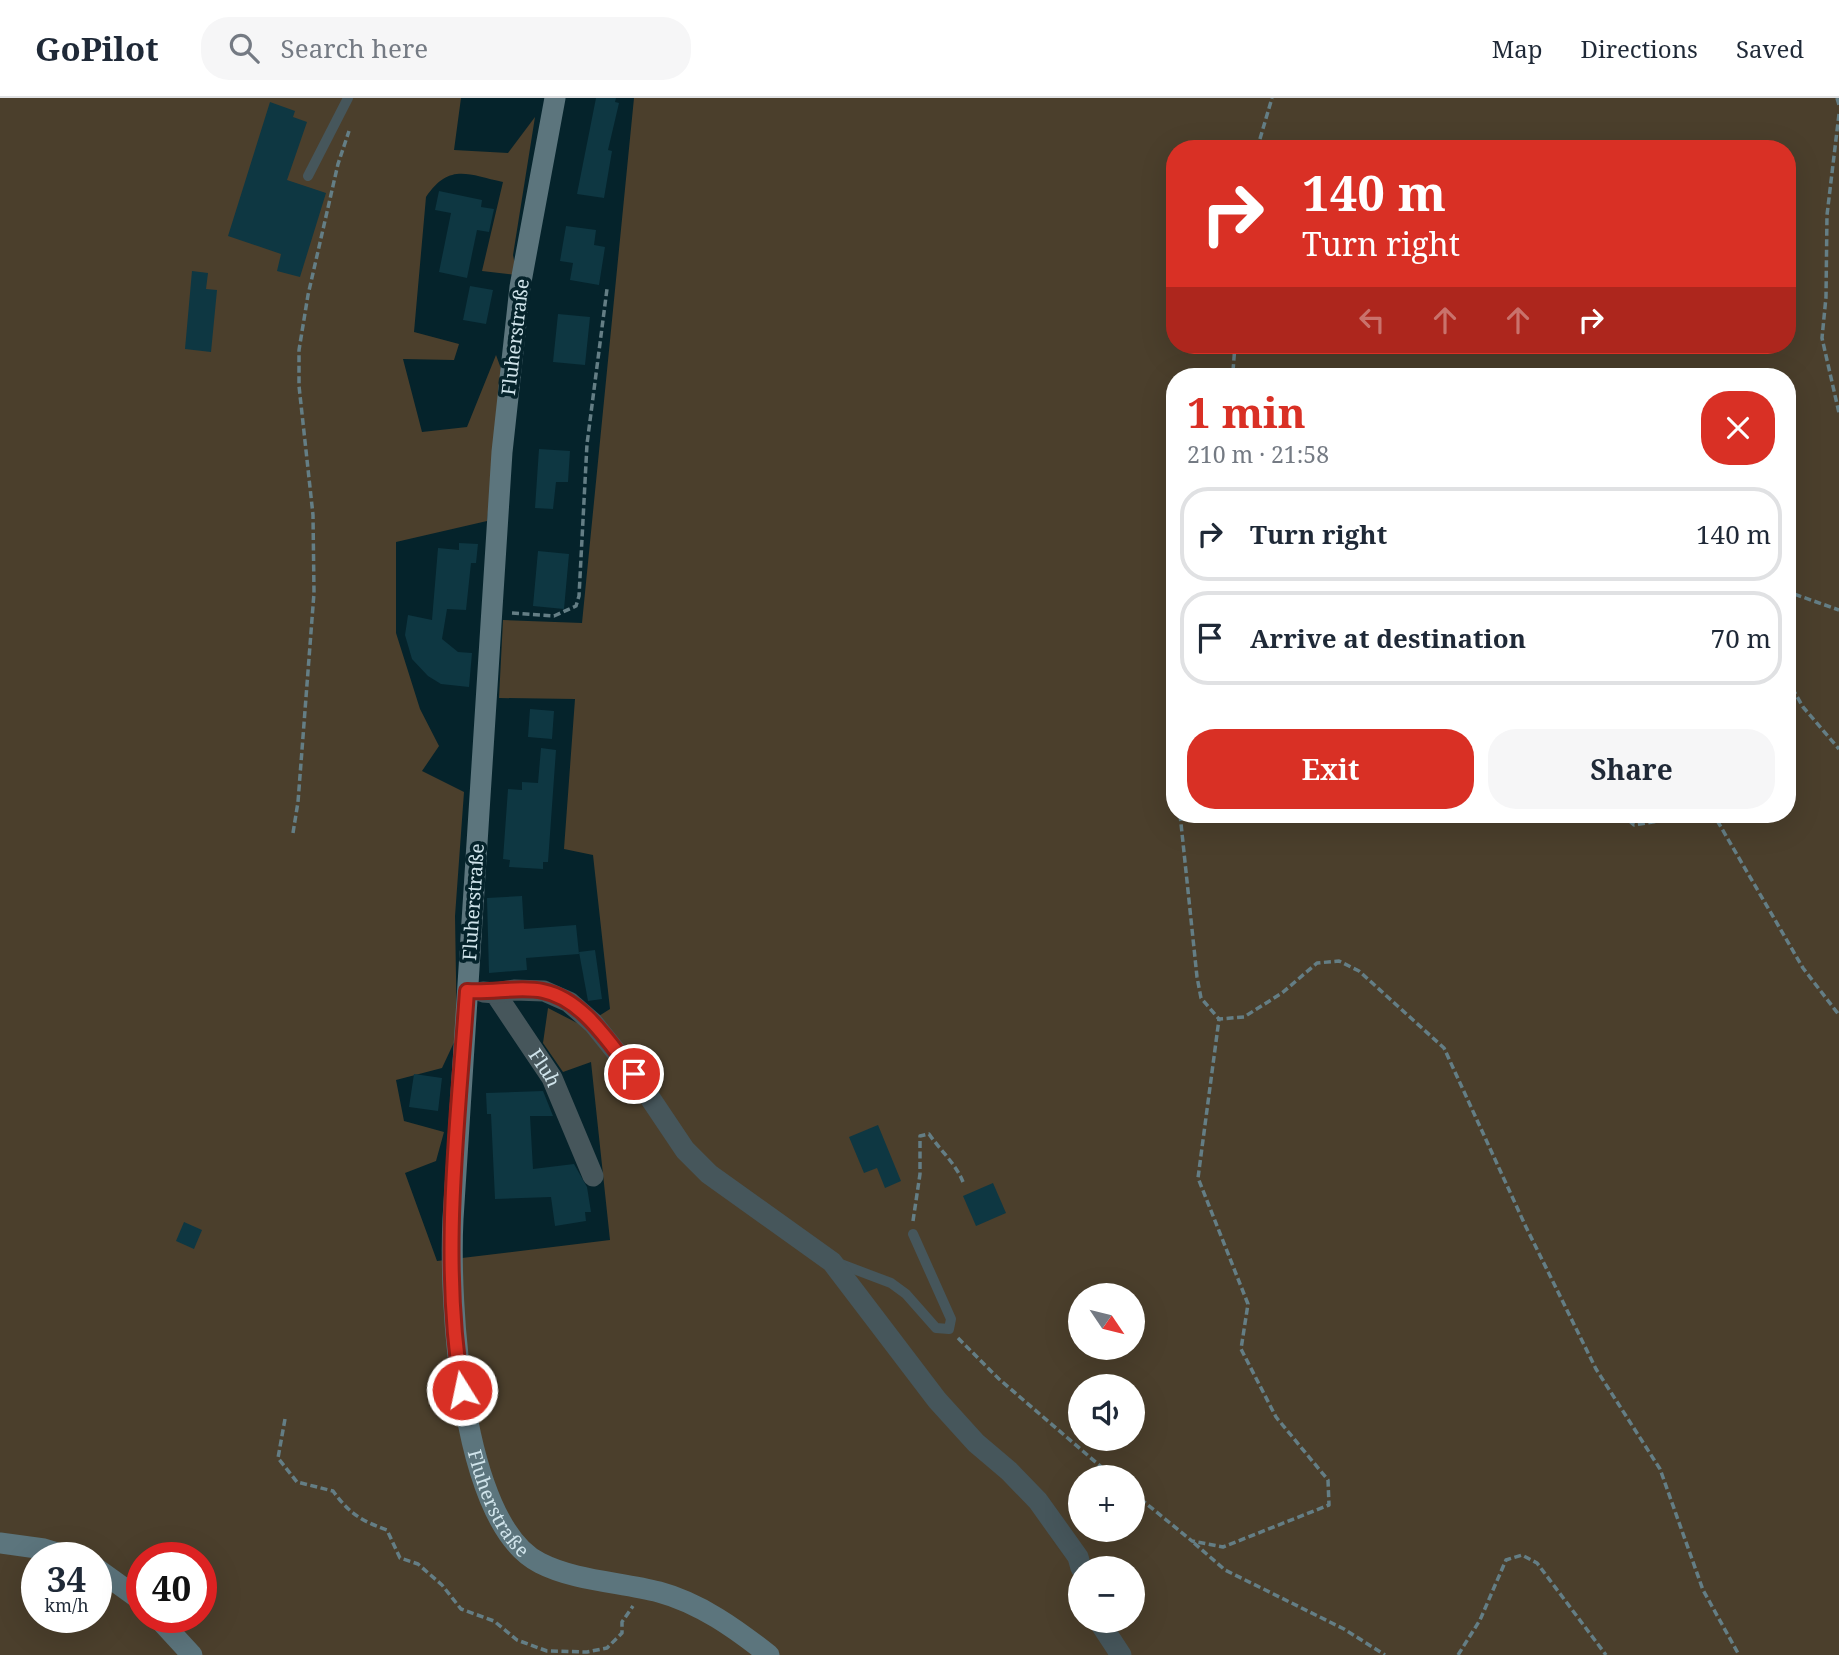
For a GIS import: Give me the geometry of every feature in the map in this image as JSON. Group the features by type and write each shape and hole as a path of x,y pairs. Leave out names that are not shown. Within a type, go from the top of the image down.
{"street":[{"name":"Fluherstraße","path":"555,98 520,287 502,452 451,1250 454,1344 469,1424 496,1514 521,1551 541,1564 693,1604 738,1631 769,1655"},
{"path":"467,991 544,991 569,1002 593,1023 634,1074 685,1150 701,1166 832,1262 937,1400 976,1443 1009,1471 1038,1502 1077,1556"},
{"name":"Fluh","path":"495,993 552,1078 593,1176"},
{"path":"0,1543 21,1546"},
{"path":"172,1633 192,1655"},
{"path":"1107,1633 1121,1655"}],"lane":[{"path":"308,176 348,98"},
{"path":"832,1262 891,1283 906,1294 936,1328 949,1329 951,1319 913,1234"}],"path":[{"path":"1260,140 1272,98"},
{"path":"1837,98 1839,105"},
{"path":"1839,114 1827,215 1826,297 1822,338 1839,413"},
{"path":"293,833 298,802 314,593 313,515 299,386 299,350 308,295 338,164 351,127"},
{"path":"492,610 554,616 576,606 587,444 607,289"},
{"path":"1796,595 1839,610"},
{"path":"1796,695 1839,750"},
{"path":"1181,823 1201,998 1219,1018 1198,1178 1248,1304 1241,1349 1276,1417 1328,1480 1329,1505 1223,1547 1192,1541"},
{"path":"1719,823 1802,968 1839,1015"},
{"path":"1219,1018 1244,1017 1282,993 1317,963 1339,961 1359,971 1444,1048 1526,1227 1596,1369 1660,1469 1703,1590 1739,1655"},
{"path":"913,1234 914,1198 920,1174 920,1136 929,1134 945,1157 957,1168 963,1182"},
{"path":"949,1329 999,1379 1099,1465"},
{"path":"285,1419 278,1458 298,1482 333,1491 348,1512 361,1521 387,1531 400,1558 418,1564 442,1585 461,1609 494,1621 517,1640 547,1651 587,1652 607,1648 622,1633 622,1622 634,1608 631,1586"},
{"path":"1145,1503 1225,1570 1343,1629 1385,1655"},
{"path":"1458,1655 1480,1620 1506,1560 1522,1555 1537,1563 1606,1655"}],"shaded area":[{"path":"0,98 461,98 454,150 508,153 535,117 513,255 517,275 482,271 503,182 469,174 451,175 443,179 426,197 414,332 459,344 454,360 403,359 422,432 467,427 496,355 504,377 487,521 396,542 396,633 420,709 439,746 422,771 464,792 455,916 457,1036 442,1068 396,1080 404,1121 444,1132 436,1161 405,1173 437,1261 610,1240 591,1062 563,1072 543,1043 548,1008 583,1026 610,1009 593,855 564,849 575,699 499,698 503,620 582,623 634,98 1839,98 1839,1655 0,1655"}],"building":[{"path":"596,98 616,98 615,102 619,103 608,150 612,151 604,198 577,194"},
{"path":"270,102 295,111 293,117 307,122 287,180 326,193 300,277 277,271 281,254 228,236"},
{"path":"439,191 482,200 481,207 494,209 489,232 477,230 467,278 439,272 451,213 435,210"},
{"path":"566,226 596,230 594,245 605,247 599,285 570,280 573,263 560,261"},
{"path":"192,271 208,273 206,289 217,290 211,352 185,349"},
{"path":"470,286 493,290 486,324 463,320"},
{"path":"558,314 590,317 585,365 553,362"},
{"path":"539,449 570,451 568,482 556,482 553,509 535,508"},
{"path":"459,543 478,544 476,563 471,563 466,610 447,609 442,639 458,652 472,653 469,687 441,684 428,676 412,659 405,635 408,615 432,620 438,548 459,550"},
{"path":"538,551 569,554 564,609 533,606"},
{"path":"530,709 554,711 552,739 528,737"},
{"path":"541,748 556,750 548,862 543,862 543,869 509,867 510,860 503,859 508,789 522,790 522,782 538,783"},
{"path":"522,896 524,929 576,925 579,954 526,958 527,970 489,973 487,898"},
{"path":"595,950 602,999 588,1001 579,952"},
{"path":"414,1074 442,1078 438,1111 409,1107"},
{"path":"543,1091 553,1116 530,1116 533,1169 574,1164 587,1187 591,1212 585,1212 586,1221 555,1226 551,1197 495,1199 491,1114 487,1114 486,1093"},
{"path":"878,1125 901,1181 885,1188 877,1168 864,1173 849,1137"},
{"path":"993,1183 1006,1213 976,1226 963,1196"},
{"path":"184,1222 202,1230 194,1249 176,1241"}],"route":[{"path":"462,1390 454,1344 451,1250 467,991 544,991 569,1002 593,1023 634,1074"}]}
